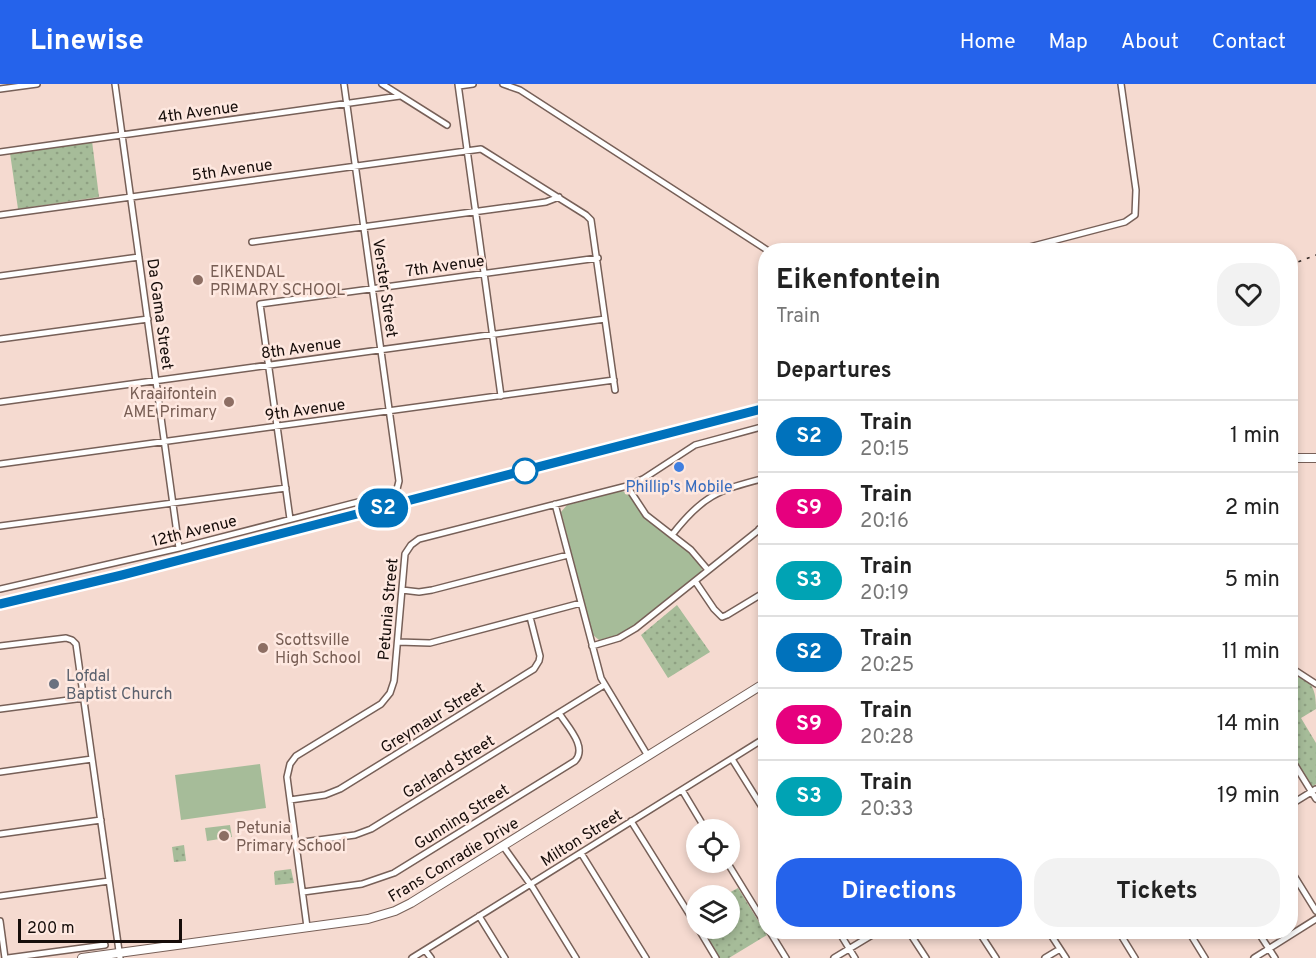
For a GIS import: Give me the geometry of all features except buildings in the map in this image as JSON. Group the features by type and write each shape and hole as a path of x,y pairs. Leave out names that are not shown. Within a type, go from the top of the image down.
{"street":[{"path":"0,87 37,84"},
{"name":"Da Gama Street","path":"115,84 179,548"},
{"name":"Verster Street","path":"344,84 399,484 393,493"},
{"path":"382,84 447,125"},
{"path":"472,84 459,85 501,396"},
{"path":"503,84 520,90 758,244"},
{"path":"1045,243 1128,221 1135,215 1136,190 1121,84"},
{"name":"4th Avenue","path":"0,152 400,96"},
{"path":"468,149 486,150 591,220 615,390"},
{"name":"5th Avenue","path":"0,215 468,149"},
{"path":"252,242 546,202 559,197"},
{"path":"0,276 139,257"},
{"name":"7th Avenue","path":"268,365 260,304 598,258"},
{"path":"0,339 148,319"},
{"name":"8th Avenue","path":"0,402 605,319"},
{"path":"268,365 290,519"},
{"name":"9th Avenue","path":"0,464 614,380"},
{"name":"Petunia Street","path":"307,927 287,773 294,758 381,704 390,693 394,681 405,554 415,541 627,486 643,479 695,445 758,428"},
{"path":"1298,458 1316,458"},
{"path":"672,535 693,509 711,497 725,489 758,480"},
{"path":"627,486 646,516 691,550 708,570"},
{"path":"0,526 286,488"},
{"name":"12th Avenue","path":"0,589 179,548 393,493"},
{"path":"555,504 604,685 648,756"},
{"path":"592,646 627,634 758,530"},
{"path":"402,590 419,592 432,590 568,555"},
{"path":"695,581 722,617 758,596"},
{"path":"398,642 430,643 581,603"},
{"name":"Greymaur Street","path":"290,800 325,795 340,789 534,669 540,656 530,616"},
{"path":"0,646 66,638 72,639 77,647 120,955"},
{"path":"1298,674 1316,684"},
{"name":"Garland Street","path":"296,843 367,831 604,685"},
{"name":"Frans Conradie Drive","path":"82,958 120,955 368,919 395,911 758,687"},
{"path":"0,709 84,698"},
{"name":"Gunning Street","path":"303,892 362,884 394,873 575,761 580,755 580,747 559,713"},
{"name":"Milton Street","path":"412,958 758,742"},
{"path":"0,772 92,759"},
{"path":"732,759 758,801"},
{"path":"1298,768 1314,790 1316,799"},
{"path":"681,790 699,819"},
{"path":"1298,800 1314,790"},
{"path":"0,834 101,820"},
{"path":"631,821 686,909"},
{"path":"503,846 576,958"},
{"path":"581,853 646,958"},
{"path":"734,873 758,913"},
{"path":"0,896 109,881"},
{"path":"1298,882 1316,911"},
{"path":"479,916 505,958"},
{"path":"1298,930 1316,919"},
{"path":"0,921 7,958 105,945"},
{"path":"704,939 716,958"},
{"path":"774,939 786,958"},
{"path":"843,939 855,958"},
{"path":"834,958 865,939"},
{"path":"914,939 926,958"},
{"path":"984,939 996,958"},
{"path":"1054,939 1066,958"},
{"path":"1123,939 1135,958"},
{"path":"1193,939 1205,958"},
{"path":"1263,939 1275,958"},
{"path":"1254,958 1284,939"},
{"path":"1045,958 1060,949"},
{"path":"425,950 431,958"}],"green space":[{"path":"92,141 99,197 18,209 10,153"},
{"path":"620,491 627,492 649,521 695,557 702,569 701,573 632,628 622,634 599,640 593,635 561,512 567,505"},
{"path":"677,605 710,652 668,678 641,635"},
{"path":"1298,677 1305,679 1312,686 1315,697 1316,709 1301,718 1316,743 1316,784 1312,787 1298,765"},
{"path":"260,764 266,808 181,820 175,775"},
{"path":"230,825 232,837 207,841 205,828"},
{"path":"184,845 186,861 174,862 172,847"},
{"path":"291,869 294,883 275,885 275,871"},
{"path":"740,891 758,920 758,939 760,939 729,958 719,958 707,939 740,939"}],"railway":[{"path":"1298,262 1316,255"},
{"path":"0,600 431,492 758,405"}],"train":[{"name":"S2","path":"0,604 122,575 758,410"}],"place":[{"name":"EIKENDAL PRIMARY SCHOOL","path":"198,280"},
{"name":"Kraaifontein AME Primary","path":"229,402"},
{"name":"Phillip's Mobile","path":"679,467"},
{"name":"Scottsville High School","path":"263,648"},
{"name":"Lofdal Baptist Church","path":"54,684"},
{"name":"Petunia Primary School","path":"224,836"}]}
